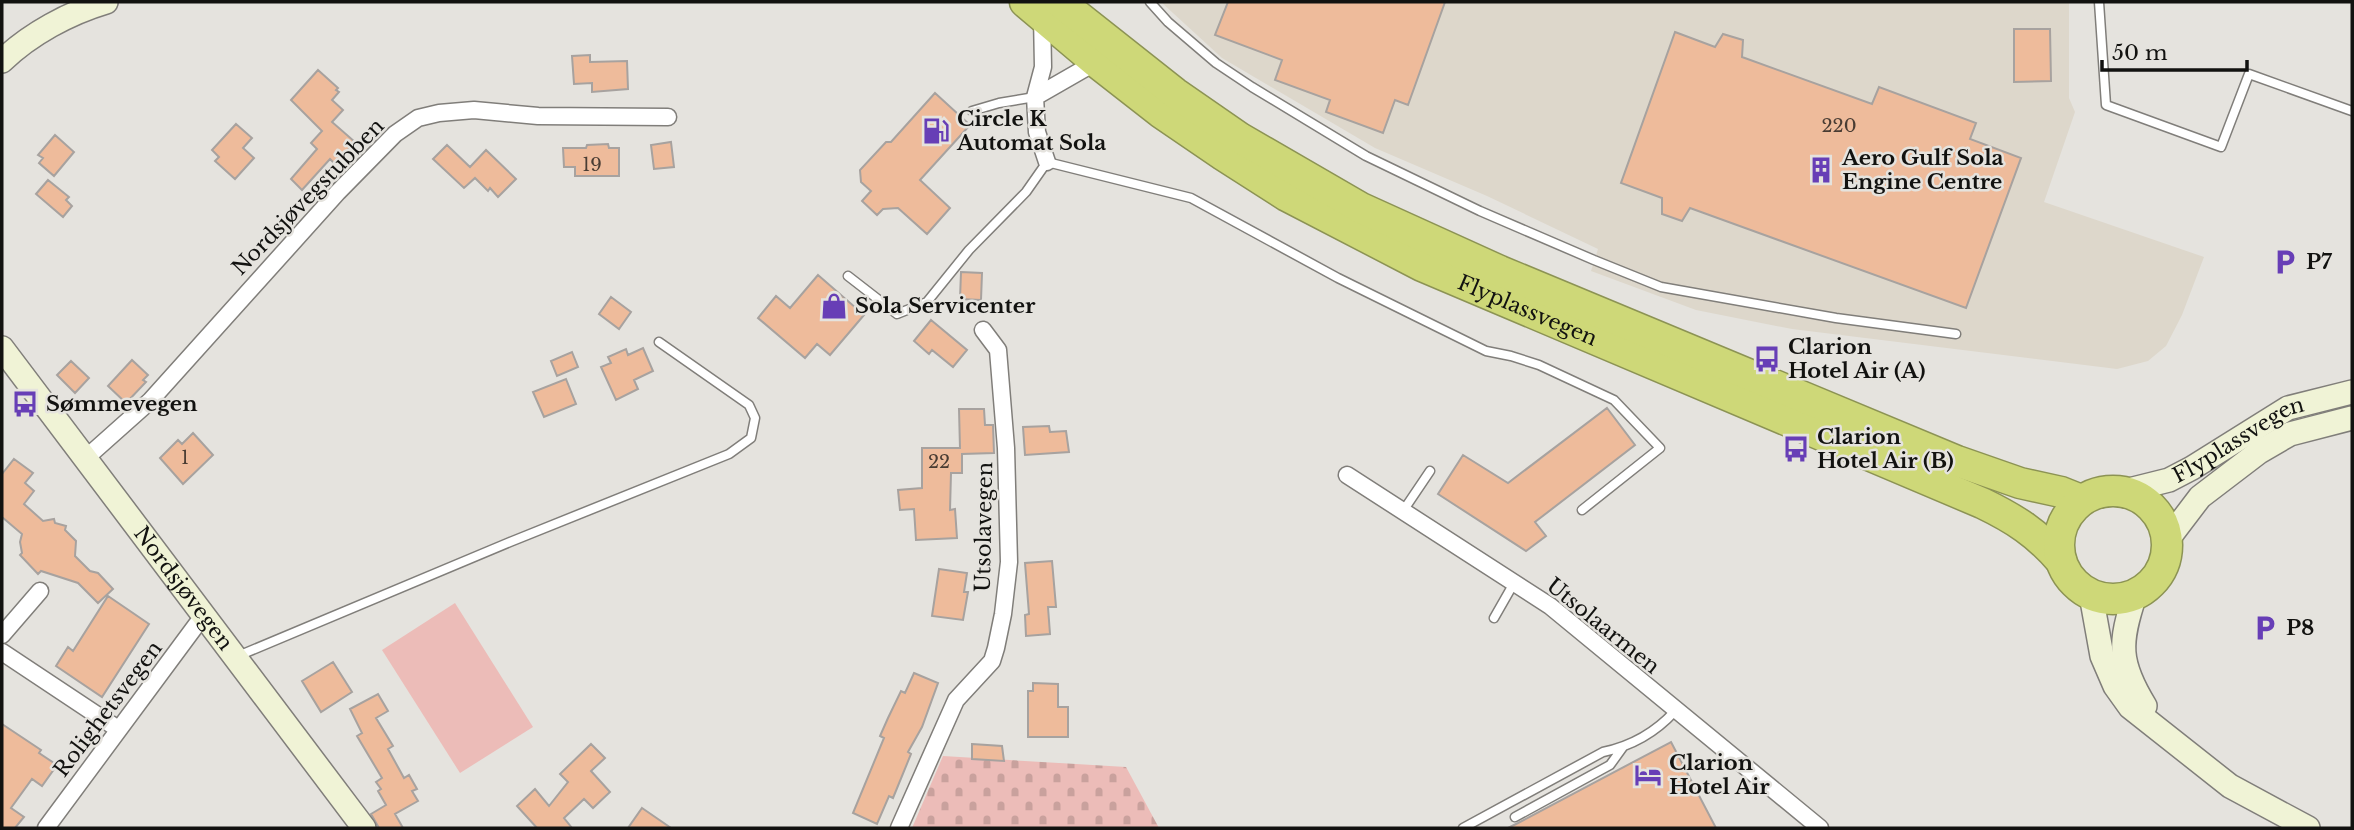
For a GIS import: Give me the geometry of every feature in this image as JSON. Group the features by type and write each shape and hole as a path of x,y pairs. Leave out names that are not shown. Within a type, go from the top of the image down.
{"highway":[{"name":"Flyplassvegen","path":"1043,6 1096,62 1160,112 1287,195 1346,228 1422,266 2008,515 2030,529 2061,561"},
{"name":"Flyplassvegen","path":"1043,6 1124,54 1218,123 1361,208 1500,271 1957,461 2081,500"},
{"path":"2102,491 2125,491 2145,500 2161,517 2168,539 2165,561 2154,581 2135,595 2113,599 2091,595 2072,581 2061,561 2059,539 2062,528 2066,517 2081,500 2102,491"}],"street":[{"path":"2,61 17,46 51,26 106,2"},
{"path":"1043,6 1043,68 1035,97 1037,132 1047,162"},
{"path":"1035,97 1096,62"},
{"name":"Nordsjøvegstubben","path":"86,458 150,401 347,182 395,134 418,118 474,110 538,116 668,117"},
{"name":"Utsolavegen","path":"899,828 956,700 992,661 1003,614 1009,562 1006,448 998,350 983,330"},
{"name":"Nordsjøvegen","path":"2,348 364,828"},
{"name":"Flyplassvegen","path":"2125,491 2169,480 2288,408 2352,392"},
{"name":"Flyplassvegen","path":"2168,539 2200,497 2259,452 2290,433 2352,418"},
{"name":"Utsolaarmen","path":"1347,475 1550,606 1820,828"},
{"path":"2,635 40,592"},
{"path":"2091,595 2102,656 2115,685 2130,707 2230,786 2308,828"},
{"path":"2135,595 2123,645 2126,670 2151,722"},
{"name":"Rolighetsvegen","path":"46,828 197,624 206,617"},
{"path":"2,652 118,729"}],"lane":[{"path":"1150,2 1168,22 1216,63 1366,156 1480,211 1594,260 1661,287 1836,318 1956,334"},
{"path":"2099,2 2106,105 2221,147 2249,74 2352,111"},
{"path":"972,111 1035,97"},
{"path":"848,276 897,314 927,302 969,250 1026,192 1047,162 1191,198 1338,278 1486,351 1539,365 1614,400 1660,448 1582,510"},
{"path":"235,657 729,454 751,438 755,418 749,405 659,342"},
{"path":"1403,511 1430,471"},
{"path":"1494,618 1514,583"},
{"path":"1463,828 1603,752 1623,747 1662,725 1675,710"},
{"path":"1516,817 1609,765 1623,747"}],"shaded area":[{"path":"1161,2 2069,2 2069,98 2075,112 2044,202 2204,257 2182,315 2166,346 2148,361 2117,369 1792,329 1696,310 1591,271 1598,249 1487,196 1375,148 1222,58"}],"green space":[{"path":"455,603 533,727 460,773 382,650"},
{"path":"943,756 1126,767 1159,828 912,828"}],"building":[{"path":"1228,2 1445,2 1408,105 1395,100 1383,133 1326,112 1330,100 1275,80 1282,60 1215,35"},
{"path":"2014,29 2050,29 2051,81 2014,82"},
{"name":"Aero Gulf Sola Engine Centre","path":"1675,32 1715,47 1723,34 1743,40 1742,57 1872,104 1879,87 1976,123 1970,139 2021,158 1966,308 1690,208 1682,221 1662,214 1662,198 1621,183"},
{"path":"590,55 590,62 627,61 628,89 592,92 592,83 574,84 572,56"},
{"path":"318,70 338,88 336,90 339,92 332,100 343,110 332,122 355,142 335,164 330,159 302,190 291,179 317,149 311,143 322,131 291,100"},
{"path":"935,93 970,125 920,180 950,208 927,234 898,208 883,209 877,215 862,201 871,191 861,182 860,170 886,142 891,142"},
{"path":"236,124 252,138 243,148 254,158 235,179 215,161 219,157 212,150"},
{"path":"55,135 74,152 54,176 39,163 43,158 38,155"},
{"path":"671,142 674,167 654,169 651,145"},
{"path":"608,144 609,148 619,148 619,176 575,176 575,167 564,167 563,148"},
{"path":"447,145 470,167 486,150 516,179 498,197 475,178 464,188 433,159"},
{"path":"48,180 69,197 66,200 72,206 63,217 36,194"},
{"path":"961,272 982,273 981,300 960,299"},
{"path":"818,275 864,315 830,355 817,344 805,358 758,318 776,296 790,308"},
{"path":"611,297 631,312 619,329 599,314"},
{"path":"931,320 967,350 953,367 932,350 929,354 914,341"},
{"path":"643,348 653,371 634,380 638,389 616,400 601,367 611,363 608,357 626,349 628,355"},
{"path":"572,352 578,367 557,376 551,361"},
{"path":"132,360 148,375 143,380 146,382 126,403 108,386"},
{"path":"71,361 89,378 75,393 57,375"},
{"path":"566,379 576,404 544,417 533,392"},
{"path":"1607,408 1635,445 1535,522 1546,536 1526,551 1438,494 1463,455 1508,483"},
{"path":"959,409 984,409 985,425 993,425 994,453 962,454 962,473 951,473 950,510 955,509 957,538 916,540 914,509 900,510 898,490 922,488 922,448 960,448"},
{"path":"1049,426 1050,432 1066,431 1069,452 1025,455 1023,427"},
{"path":"193,433 213,455 183,484 160,458 178,440 182,444"},
{"path":"14,459 33,473 25,483 34,491 24,504 43,521 54,519 55,523 66,526 65,530 76,541 75,556 90,571 98,573 113,589 98,603 78,583 41,571 38,574 20,555 22,534 2,517 2,474"},
{"path":"1052,561 1056,607 1048,607 1050,634 1026,636 1025,615 1029,614 1025,563"},
{"path":"939,569 967,573 964,592 968,592 963,620 932,616"},
{"path":"108,596 149,624 102,697 56,666 68,647 73,651"},
{"path":"333,662 352,692 321,712 302,681"},
{"path":"914,673 938,683 922,727 908,752 911,754 893,798 889,796 877,824 853,813 884,738 880,736 901,691 905,693"},
{"path":"1033,683 1058,684 1058,707 1068,707 1068,737 1028,737 1028,691 1033,691"},
{"path":"378,694 388,711 376,718 393,746 388,749 404,778 409,775 417,789 412,791 418,801 395,814 403,828 379,828 371,814 386,805 376,782 382,778 357,736 362,733 350,709"},
{"path":"2,724 41,750 39,753 57,765 42,786 32,779 11,808 24,817 15,828 2,828"},
{"name":"Clarion Hotel Air","path":"1671,742 1716,828 1508,828 1518,823"},
{"path":"591,744 605,758 591,771 610,792 593,808 584,799 564,818 572,828 537,828 517,806 535,789 549,806 568,782 560,774"},
{"path":"972,744 1002,746 1004,761 972,759"},
{"path":"642,808 671,828 628,828"}],"place":[{"name":"Circle K Automat Sola","path":"936,131"},
{"name":"Aero Gulf Sola Engine Centre","path":"1821,170"},
{"name":"P7","path":"2285,262"},
{"name":"Sola Servicenter","path":"834,306"},
{"name":"Clarion Hotel Air (A)","path":"1767,359"},
{"name":"Sømmevegen","path":"25,404"},
{"name":"Clarion Hotel Air (B)","path":"1796,449"},
{"name":"P8","path":"2265,628"},
{"name":"Clarion Hotel Air","path":"1648,775"}]}
